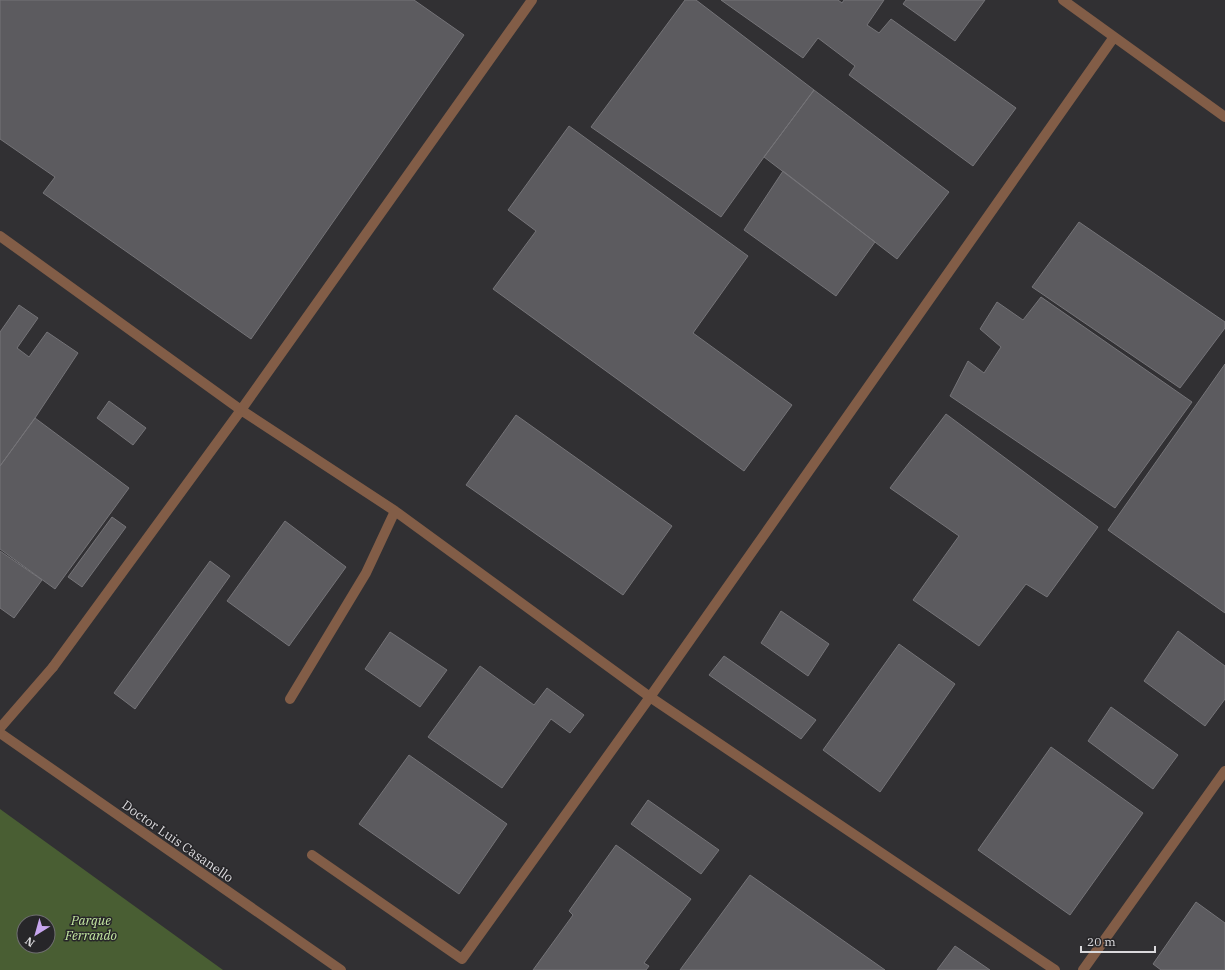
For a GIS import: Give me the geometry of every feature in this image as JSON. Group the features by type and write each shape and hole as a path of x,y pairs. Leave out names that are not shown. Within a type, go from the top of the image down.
{"street":[{"path":"1063,0 1225,117"},
{"path":"0,728 53,667 241,410 528,2"},
{"path":"312,855 462,958 650,697 1114,37"},
{"path":"0,236 241,410 395,510 650,697 1055,970"},
{"path":"290,699 366,573 395,510"},
{"name":"Doctor Luis Casanello","path":"0,733 341,970"},
{"path":"1083,970 1225,771"}],"green space":[{"name":"Parque Ferrando","path":"0,809 223,970 0,970"}],"building":[{"path":"0,0 414,0 464,35 251,339 43,193 55,177 0,139"},
{"path":"685,0 696,0 814,90 721,217 591,127"},
{"path":"721,0 838,0 842,3 844,0 884,0 867,25 879,33 891,19 1016,108 973,166 849,75 855,66 818,38 803,58"},
{"path":"906,0 985,0 955,41 903,4"},
{"path":"814,90 949,192 897,259 764,157"},
{"path":"569,126 748,256 693,333 792,405 744,471 493,289 536,231 508,210"},
{"path":"783,171 875,242 836,296 744,230"},
{"path":"1079,222 1225,322 1225,328 1180,388 1032,287"},
{"path":"1041,297 1192,402 1115,508 950,396 968,361 984,373 1001,347 980,329 997,302 1023,320"},
{"path":"19,305 38,318 17,348 29,357 47,332 78,353 35,418 0,466 0,332"},
{"path":"1225,364 1225,613 1108,530"},
{"path":"109,401 146,428 133,445 97,418"},
{"path":"946,414 1098,527 1047,597 1026,584 979,646 913,600 959,536 890,488"},
{"path":"516,415 672,526 623,595 466,485"},
{"path":"35,418 129,488 55,589 0,549 0,466"},
{"path":"112,517 126,527 82,587 68,577"},
{"path":"285,521 346,567 289,646 227,601"},
{"path":"0,551 42,580 14,618 0,608"},
{"path":"210,561 230,576 135,709 114,693"},
{"path":"781,611 829,644 808,676 761,643"},
{"path":"1178,631 1225,666 1225,699 1205,726 1144,681"},
{"path":"390,632 447,670 420,707 365,669"},
{"path":"899,644 955,684 880,792 823,750"},
{"path":"724,656 816,720 801,739 709,675"},
{"path":"480,666 534,705 547,688 584,715 570,733 551,719 502,788 428,737"},
{"path":"1111,707 1178,755 1153,789 1088,741"},
{"path":"1051,747 1143,813 1070,915 978,850"},
{"path":"409,755 507,824 459,894 359,824"},
{"path":"648,800 719,850 701,874 631,824"},
{"path":"616,845 691,899 644,963 649,966 646,970 533,970 573,915 569,911"},
{"path":"750,875 885,970 680,970"},
{"path":"1196,902 1225,923 1225,970 1161,970 1153,964"},
{"path":"955,946 990,970 937,970"}]}
